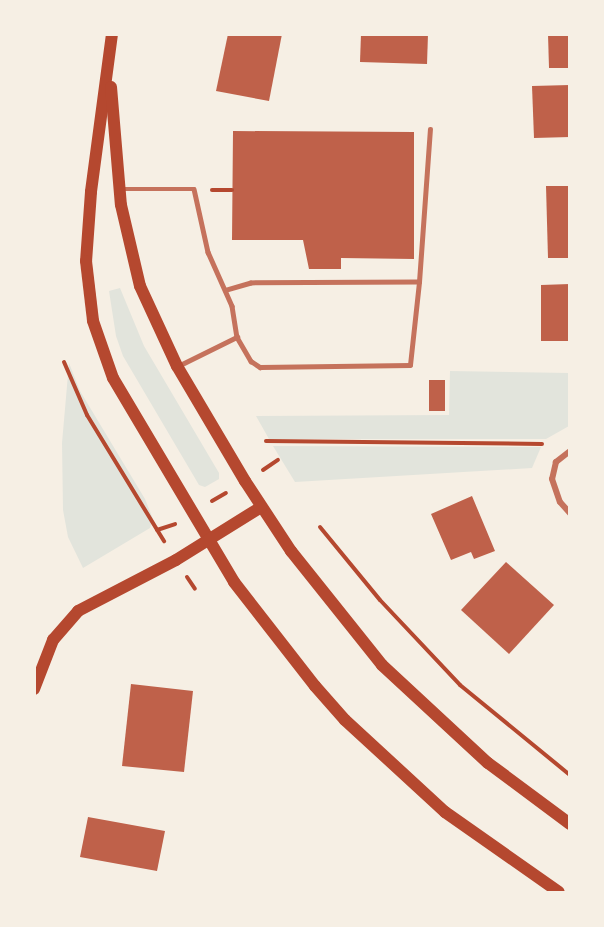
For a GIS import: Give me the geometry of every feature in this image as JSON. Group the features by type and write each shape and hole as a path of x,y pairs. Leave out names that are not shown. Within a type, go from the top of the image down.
{"main road":[{"path":"112,34 88,218 86,261 93,321 113,378 191,514 258,616 345,720 445,812 559,892"},
{"path":"109,68 120,189 131,260 150,312 177,366 245,481 314,581 395,678 488,763 570,824"},
{"path":"34,689 53,640 78,611 176,560 261,507"}],"street":[{"path":"570,451 556,462 552,479 560,502 570,513"}],"lane":[{"path":"120,189 194,189 208,252 226,290 237,337 251,361 260,367 410,365 419,282 430,129"},
{"path":"226,290 251,283 419,282"},
{"path":"177,366 237,337"}],"path":[{"path":"64,362 87,415 156,530 195,589"},
{"path":"266,441 542,444"},
{"path":"156,530 191,514 278,460"},
{"path":"320,527 380,600 460,685 570,775"}],"shaded area":[{"path":"120,288 144,346 219,473 219,479 205,487 199,485 123,356 116,336 109,291"},
{"path":"69,363 80,391 145,499 153,519 150,528 83,568 68,537 63,510 62,443"},
{"path":"450,371 569,373 569,426 546,439 269,439 256,416 449,415"},
{"path":"273,446 541,447 532,468 295,482"}],"building":[{"path":"228,34 282,34 269,101 216,91"},
{"path":"361,34 428,34 427,64 360,62"},
{"path":"548,34 570,34 570,68 549,68"},
{"path":"570,85 570,137 534,138 532,86"},
{"path":"233,131 414,132 414,259 341,258 341,269 309,269 303,240 232,240"},
{"path":"546,186 570,186 570,258 548,258"},
{"path":"570,284 570,341 541,341 541,285"},
{"path":"429,380 445,380 445,411 429,411"},
{"path":"472,496 495,551 474,559 471,552 451,560 431,514"},
{"path":"506,562 554,605 509,654 461,610"},
{"path":"131,684 193,691 184,772 122,766"},
{"path":"88,817 165,831 157,871 80,857"}]}
